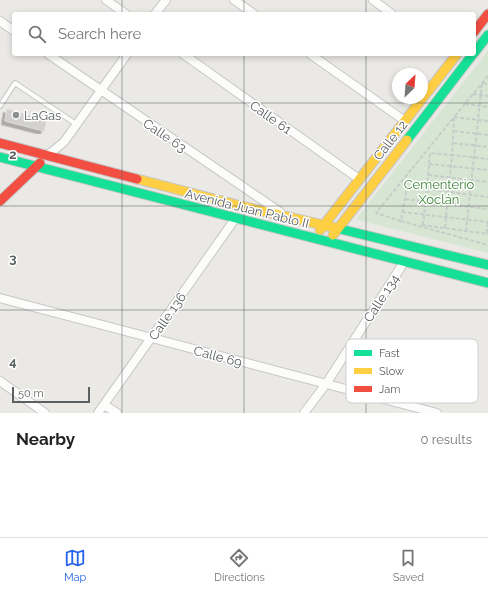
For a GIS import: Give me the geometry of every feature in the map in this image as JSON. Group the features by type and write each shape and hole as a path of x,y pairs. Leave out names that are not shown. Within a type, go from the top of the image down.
{"main road":[{"path":"476,30 487,18"},
{"name":"Calle 12","path":"476,51 488,35"},
{"name":"Calle 12","path":"314,239 405,121 452,56"},
{"name":"Calle 12","path":"327,242 472,56"},
{"name":"Avenida Juan Pablo II","path":"0,143 241,206 488,265"},
{"path":"0,201 48,155"},
{"name":"Avenida Juan Pablo II","path":"0,157 235,219 488,283"}],"street":[{"path":"106,0 123,12"},
{"path":"157,12 166,0"},
{"path":"234,0 251,12"},
{"path":"373,0 389,12"},
{"path":"0,21 12,30"},
{"name":"Calle 63","path":"51,56 283,215"},
{"path":"48,155 64,142 126,56"},
{"name":"Calle 61","path":"186,56 359,180"},
{"path":"313,56 405,121"},
{"name":"Calle 136","path":"98,413 235,219"},
{"name":"Calle 134","path":"355,339 404,262"},
{"name":"Calle 69","path":"0,298 346,389"},
{"name":"Calle 134","path":"304,413 326,384 346,353"},
{"path":"0,381 45,413"},
{"name":"Calle 69","path":"399,403 437,413"},
{"path":"104,405 117,413"}],"lane":[{"path":"0,106 15,83 76,124"}],"path":[{"path":"488,76 376,213 488,245"},
{"path":"482,83 488,84"},
{"path":"466,231 482,83"},
{"path":"473,94 488,96"},
{"path":"465,104 488,107"},
{"path":"454,117 488,121"},
{"path":"445,228 454,117"},
{"path":"454,131 488,135"},
{"path":"453,143 488,147"},
{"path":"423,225 430,153 488,159"},
{"path":"429,164 488,170"},
{"path":"428,175 488,182"},
{"path":"401,221 407,187 488,197"},
{"path":"405,199 488,209"},
{"path":"402,212 488,222 487,233 413,224"}],"green space":[{"name":"Cementerio Xoclán","path":"488,51 488,253 358,220 357,218"}],"building":[{"name":"LaGas","path":"7,109 46,121 44,131 5,121"}],"traffic: fast":[{"path":"476,50 488,35"},
{"path":"407,140 471,56"},
{"path":"0,157 488,283"},
{"path":"336,228 488,265"}],"traffic: slow":[{"path":"320,230 455,56"},
{"path":"333,235 407,140"},
{"path":"137,179 241,206 336,228"}],"traffic: jam":[{"path":"476,29 488,14"},
{"path":"0,143 137,179"},
{"path":"0,201 40,163"}],"place":[{"name":"LaGas","path":"16,115"}]}
